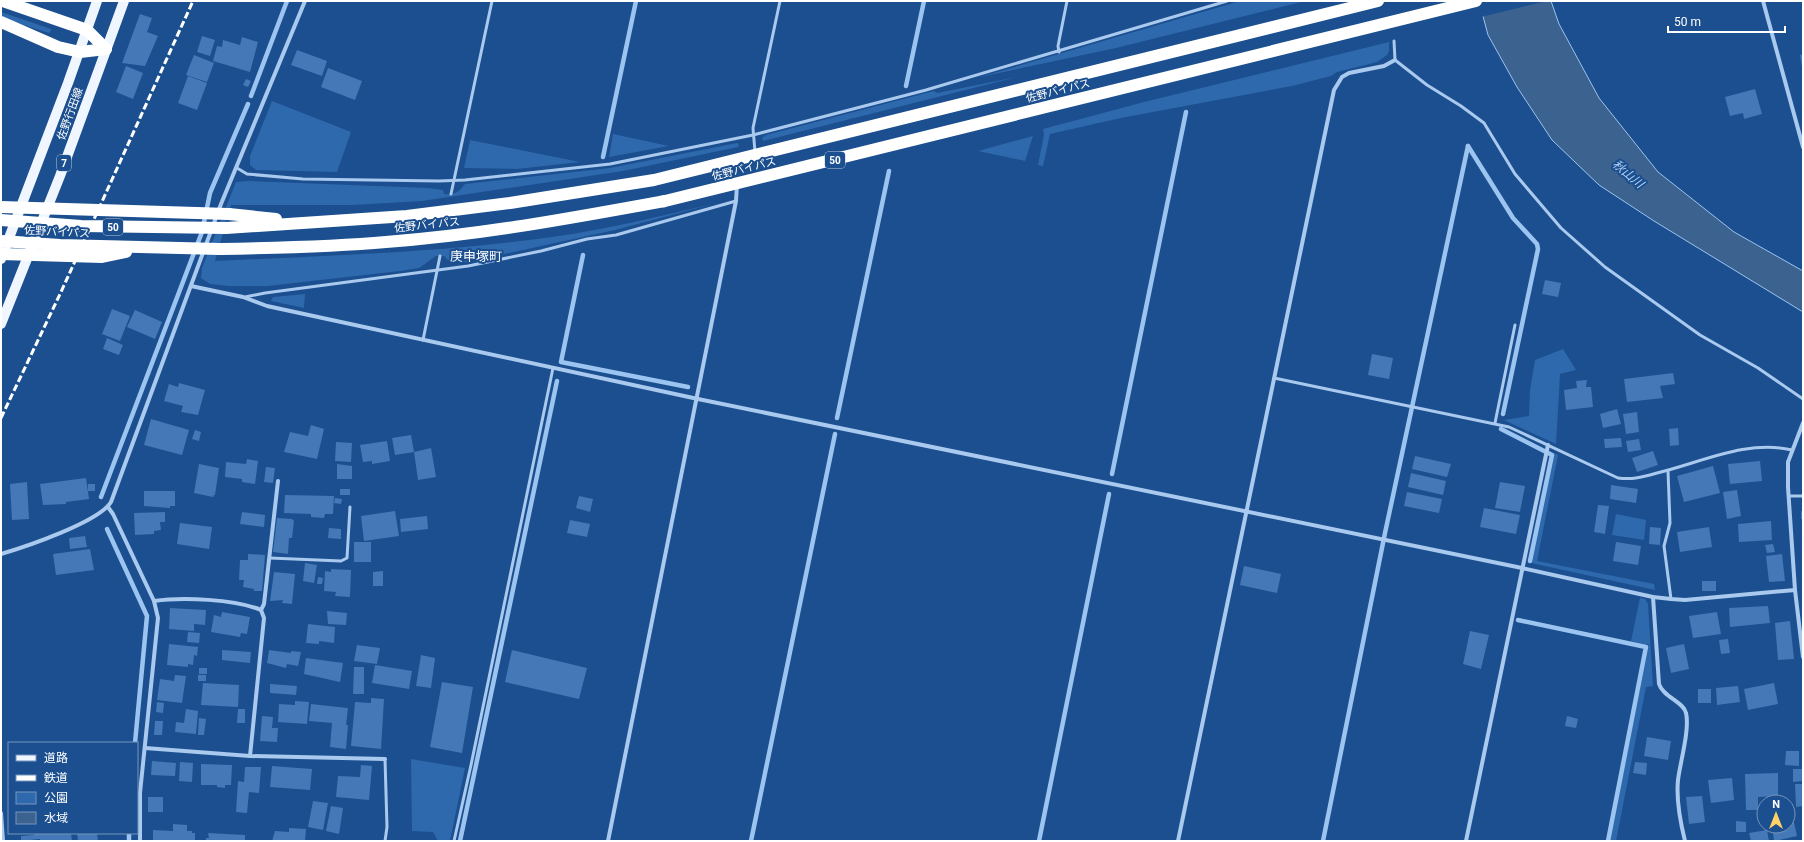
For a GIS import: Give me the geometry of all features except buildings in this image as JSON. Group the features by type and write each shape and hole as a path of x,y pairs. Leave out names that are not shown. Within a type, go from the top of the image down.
{"highway":[{"path":"3,1 87,30 106,49"},
{"name":"佐野バイパス","path":"1,220 80,226 226,228 414,216 539,199 654,180 756,156 1378,1"},
{"name":"佐野バイパス","path":"1,242 147,248 220,249 305,247 386,242 467,234 565,220 665,201 737,184 1476,1"},
{"path":"1,22 45,42 80,52 106,49"},
{"path":"1,207 229,214 314,223"},
{"path":"1,254 102,257 147,248"}],"main road":[{"name":"佐野行田線","path":"1,259 80,52 97,1"},
{"name":"佐野行田線","path":"1,324 57,184 124,1"}],"street":[{"path":"1,554 36,543 97,514 108,507 221,204 304,1"},
{"path":"1763,1 1803,147"},
{"path":"1178,841 1245,510 1334,90 1342,77 1384,66 1395,60"},
{"path":"608,841 698,399 736,201 737,184"},
{"path":"191,286 243,298 267,306 423,341 698,399 1245,510 1653,596 1685,600 1795,590"},
{"path":"1803,423 1788,462 1795,590 1801,620 1803,657"},
{"path":"1466,841 1548,445"},
{"path":"250,756 264,618 262,610 270,558 278,481"},
{"path":"108,507 113,514 154,601 158,618 140,792 140,841"},
{"path":"1653,596 1659,684 1663,691 1684,708 1686,712 1684,743 1678,789 1681,824 1685,841"},
{"path":"154,601 173,599 216,601 253,606 262,610"},
{"path":"145,748 250,756 385,759"},
{"path":"1,813 4,841"}],"lane":[{"path":"451,194 492,1"},
{"path":"756,156 753,135 780,1"},
{"path":"1059,52 1058,46 1067,1"},
{"path":"237,168 247,174 303,179 455,180 610,164 753,135 926,90 1059,52 1227,1"},
{"path":"1394,41 1395,60 1427,85 1484,122 1515,174 1561,228 1605,267 1700,335 1758,368 1803,398"},
{"path":"243,298 265,293 468,266 541,251 587,239 616,235 736,201"},
{"path":"423,341 440,256"},
{"path":"1495,423 1515,325"},
{"path":"454,841 473,758 552,368"},
{"path":"1274,378 1509,427 1618,478 1637,478 1720,456 1753,449 1785,448 1792,450"},
{"path":"1668,471 1670,523 1664,546 1671,599"},
{"path":"1789,496 1803,496"},
{"path":"270,558 341,561 347,558 350,507"},
{"path":"385,759 387,826 385,841"}],"green space":[{"path":"1240,1 1305,1 1116,48 980,77"},
{"path":"1,12 51,29 51,31 49,33 1,18"},
{"path":"1389,42 1389,51 1387,55 1377,62 1337,72 1331,76 1292,86 1121,118 1050,134 1043,166 1038,165 1044,135 1043,129 1144,102"},
{"path":"1017,77 763,141 762,138 766,135 934,91 937,93"},
{"path":"272,101 351,132 337,172 256,170 250,165 250,156"},
{"path":"613,134 669,146 609,157"},
{"path":"1033,136 1025,161 978,151"},
{"path":"470,140 580,162 517,169 464,168"},
{"path":"737,143 739,144 738,147 623,171 422,201 353,205 231,205 215,261 412,251 529,240 644,220 713,204 615,230 467,262 450,262 444,256 436,256 419,268 268,286 229,286 210,284 201,278 202,268 236,182 248,181 428,188 443,190 444,194 451,194 459,191 465,184 610,168"},
{"path":"305,294 304,308 271,301 273,297"},
{"path":"1563,349 1576,370 1560,374 1556,444 1504,420 1529,416 1530,390 1535,360"},
{"path":"1554,453 1558,455 1537,561 1654,584 1655,590 1531,563"},
{"path":"1616,514 1646,520 1644,540 1612,535"},
{"path":"1640,598 1645,599 1648,604 1653,686 1646,687 1616,841 1609,841 1649,645 1631,641"},
{"path":"411,759 465,768 450,841 438,841 433,832 412,831"}],"water":[{"name":"秋山川","path":"1479,1 1551,1 1559,24 1599,98 1658,172 1734,232 1803,271 1803,312 1654,221 1599,185 1552,140 1517,87 1488,35"}],"pier":[{"path":"1477,1 1547,1 1481,17"}],"waterway":[{"path":"251,96 287,1"},
{"path":"603,157 636,1"},
{"path":"906,86 924,1"},
{"path":"101,497 202,232 210,193 248,104"},
{"path":"1112,474 1186,112"},
{"path":"1468,146 1513,218 1537,244 1538,249 1503,414"},
{"path":"1323,841 1385,533 1468,146"},
{"path":"837,418 889,171"},
{"path":"583,255 561,362 688,387"},
{"path":"460,841 557,381"},
{"path":"1501,429 1552,455 1530,561"},
{"path":"751,841 835,434"},
{"path":"1039,841 1109,494"},
{"path":"107,529 147,616 135,742"},
{"path":"1518,620 1646,647 1608,841"},
{"path":"129,834 129,841"}],"railway":[{"path":"1,418 61,292 193,1"}],"district":[{"name":"庚申塚町","path":"476,256"}]}
